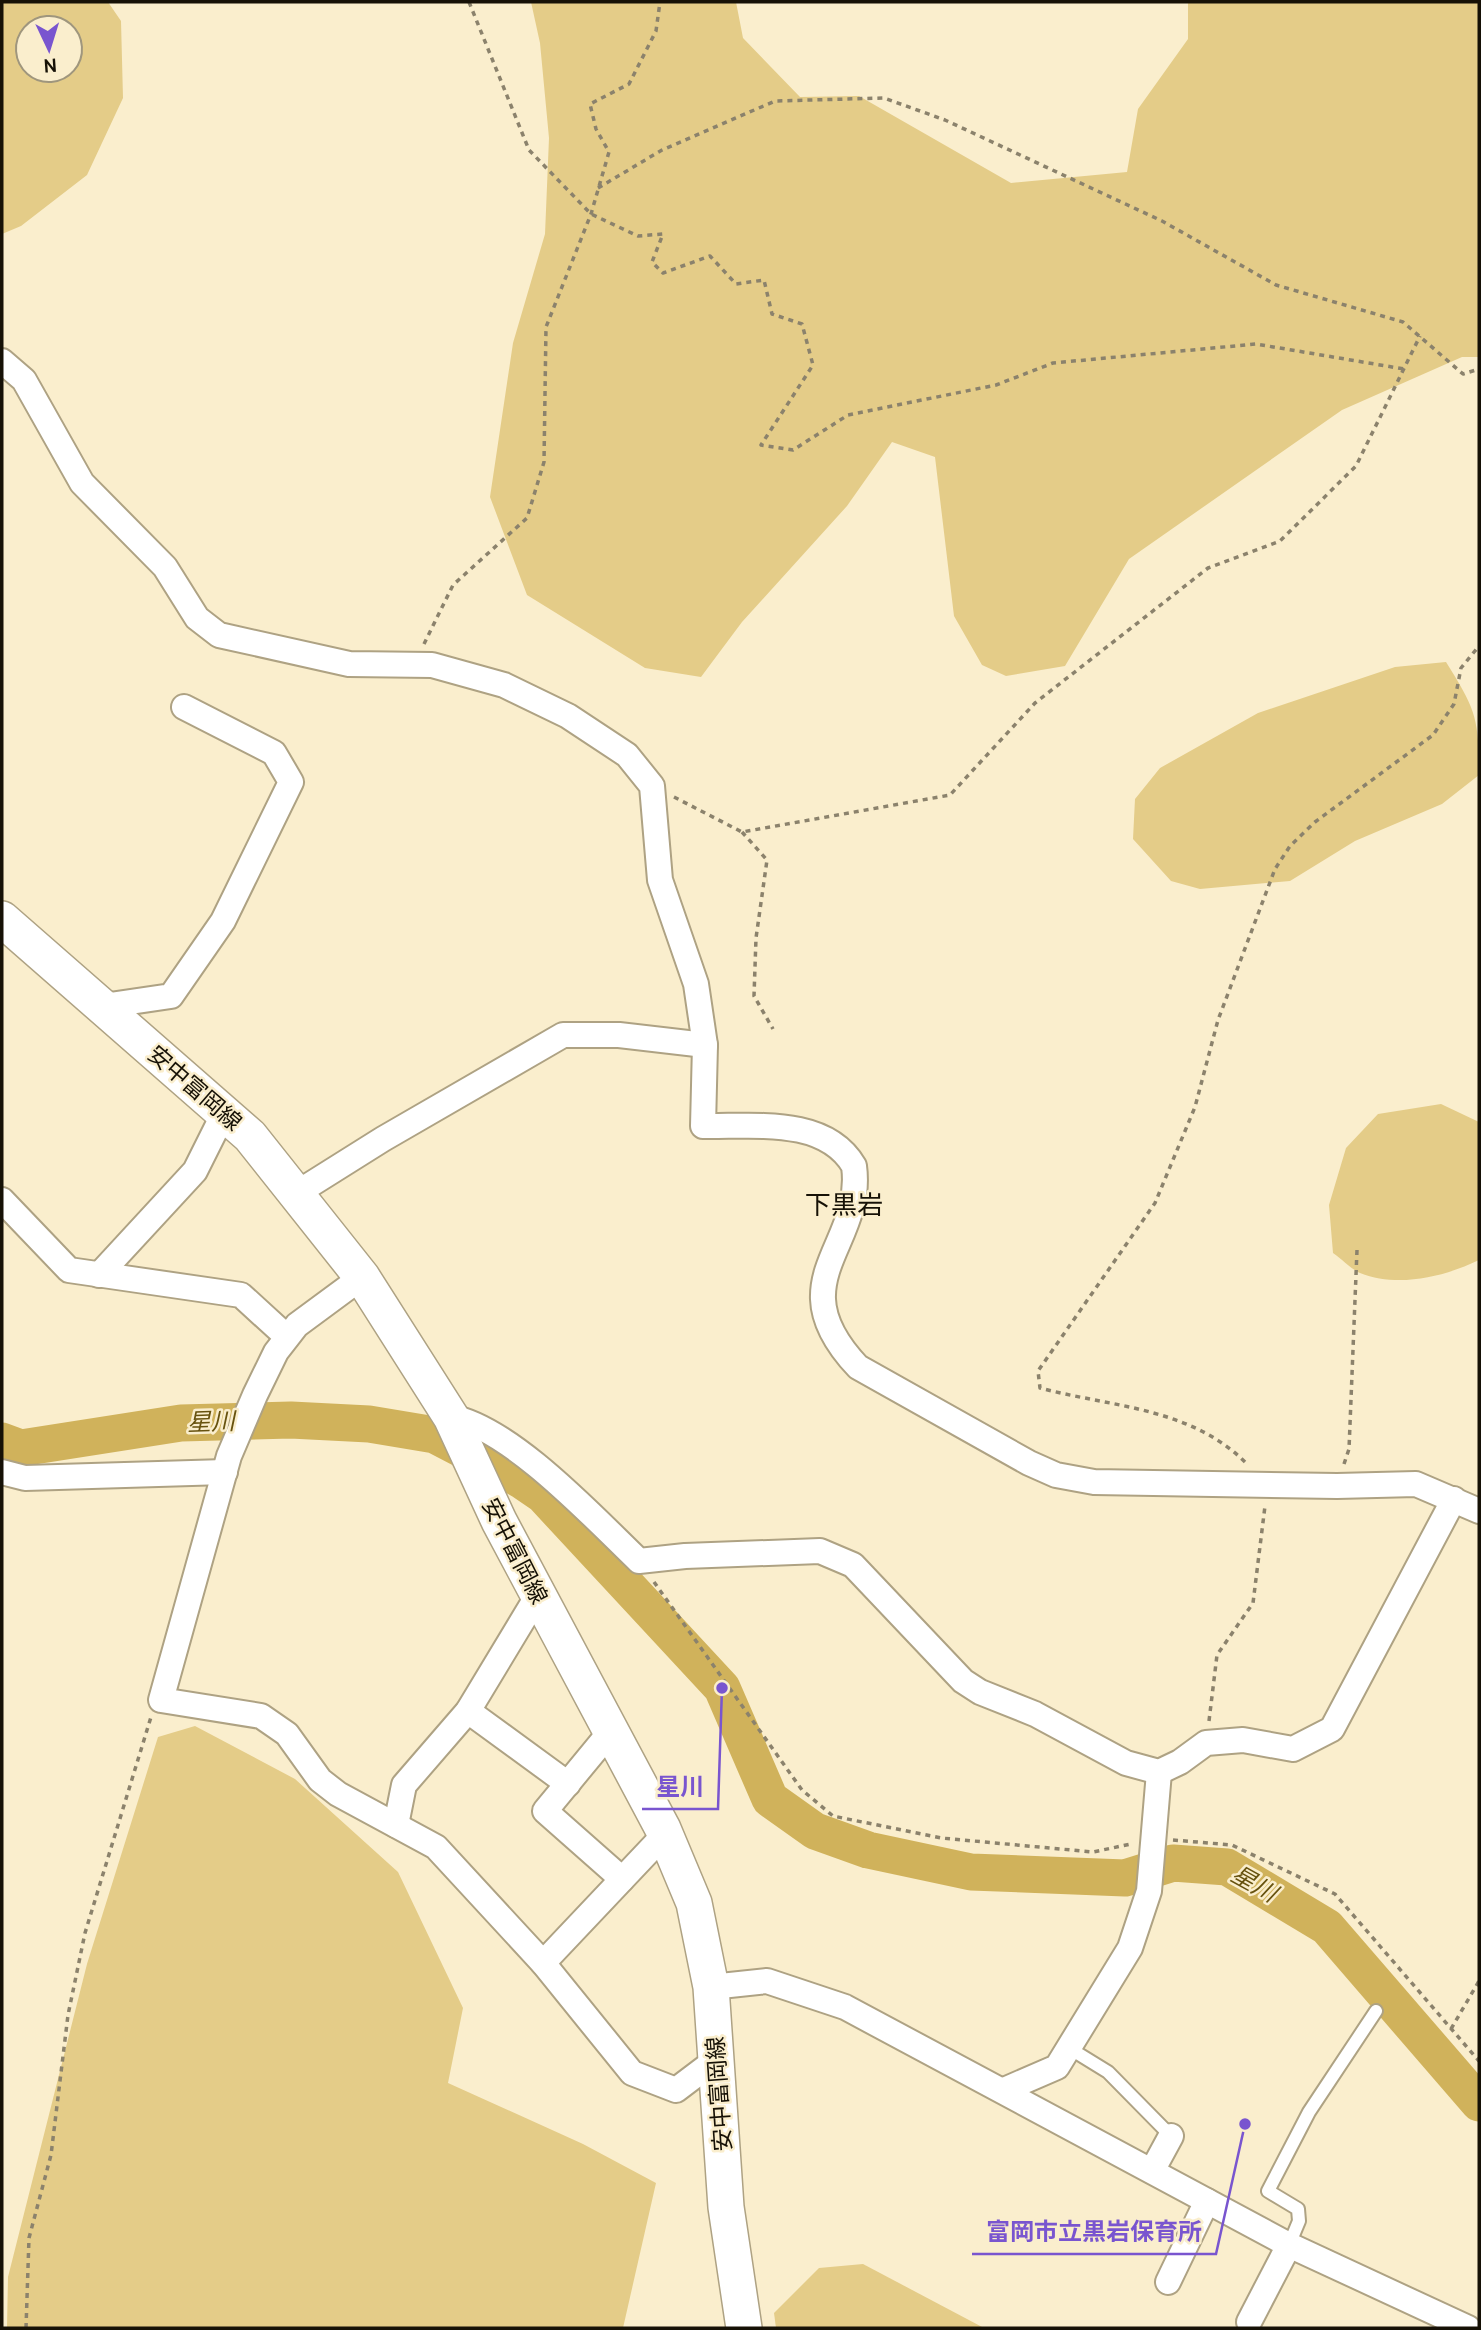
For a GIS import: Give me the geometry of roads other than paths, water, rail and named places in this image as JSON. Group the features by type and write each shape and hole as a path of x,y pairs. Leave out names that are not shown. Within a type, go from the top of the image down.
{"main road":[{"name":"安中富岡線","path":"2,919 250,1136 362,1277 453,1421 499,1521 665,1834 694,1903 711,1987 726,2207 744,2328"}],"street":[{"path":"2,361 24,380 82,483 164,567 197,618 219,635 349,664 432,665 503,685 568,716 628,755 652,786 660,880 696,984 705,1045 703,1126 801,1130 823,1136 836,1145 853,1166 852,1201 821,1283 827,1317 838,1346 858,1367 1029,1463 1056,1475 1094,1482 1337,1486 1416,1484 1479,1511"},
{"path":"103,1006 171,996 223,921 291,782 274,753 184,707"},
{"path":"297,1194 383,1139 563,1035 619,1035 705,1045"},
{"path":"99,1275 195,1171 224,1113"},
{"path":"2,1200 69,1270 241,1295 287,1337"},
{"path":"362,1277 297,1325 287,1337 255,1395 227,1464 161,1700 261,1716 287,1734 320,1780 338,1794 436,1847 543,1963 632,2073 676,2090 717,2059"},
{"path":"453,1421 469,1420 550,1477 639,1561 685,1556 820,1551 853,1565 963,1681 980,1692 1035,1714 1126,1763 1159,1772 1180,1762 1206,1743 1243,1740 1293,1749 1332,1729 1454,1499"},
{"path":"2,1472 25,1478 227,1464"},
{"path":"396,1825 404,1785 468,1711 538,1595"},
{"path":"468,1711 568,1784"},
{"path":"611,1731 545,1811 622,1880"},
{"path":"1004,2090 1058,2067 1130,1948 1149,1891 1159,1772"},
{"path":"543,1963 665,1834"},
{"path":"711,1987 767,1981 845,2007 1289,2245 1468,2328"},
{"path":"1152,2171 1171,2136"},
{"path":"1168,2282 1207,2201"},
{"path":"1249,2322 1289,2245"}],"lane":[{"path":"1289,2245 1298,2221 1298,2209 1268,2191 1309,2112 1376,2011"},
{"path":"1069,2048 1108,2072 1171,2136"}],"waterway":[{"name":"星川","path":"2,1441 21,1448 181,1423 291,1420 369,1424 435,1435 521,1480 543,1495 722,1688 770,1799 815,1831 868,1850 971,1872 1125,1878 1173,1863 1227,1867 1327,1927 1479,2103"}],"place":[{"name":"星川","path":"722,1688"},
{"name":"富岡市立黒岩保育所","path":"1245,2124"}],"district":[{"name":"下黒岩","path":"844,1205"}]}
